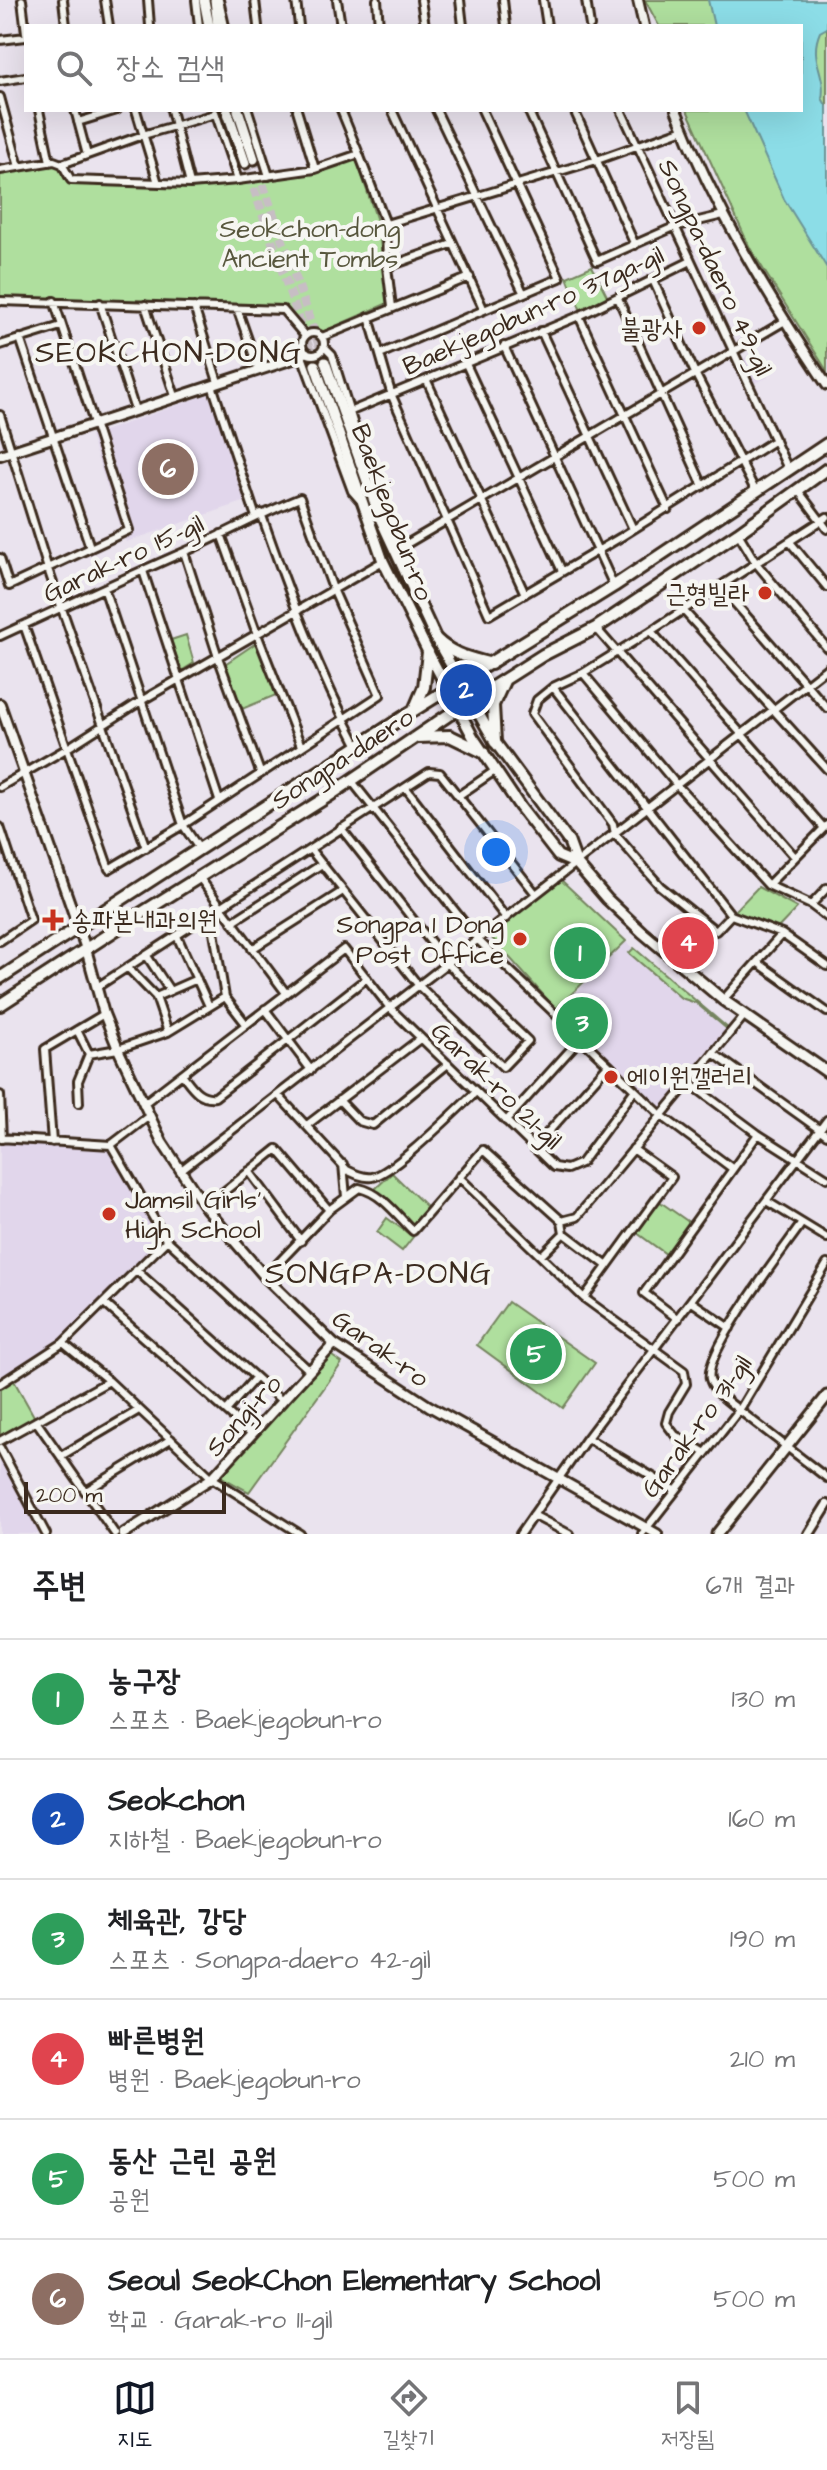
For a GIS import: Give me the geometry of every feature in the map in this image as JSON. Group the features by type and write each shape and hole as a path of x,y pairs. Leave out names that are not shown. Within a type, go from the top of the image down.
{"main road":[{"path":"204,0 209,24"},
{"path":"217,0 218,24"},
{"path":"228,112 250,161 238,112"},
{"name":"Baekjegobun-ro","path":"577,864 558,856 551,848 483,752 428,652 383,561 320,364 396,554 436,639 495,742 569,842 577,864 607,899 642,932 723,1000 827,1072"},
{"name":"Songpa-daero","path":"0,978 414,710 614,586 827,444"},
{"name":"Songpa-daero","path":"0,1005 505,679 596,628 827,469"},
{"path":"436,639 465,658 491,664"},
{"path":"414,710 424,687 428,652"},
{"path":"495,742 493,705 505,679"},
{"path":"415,737 450,736 483,752"},
{"path":"717,1534 827,1396"}],"street":[{"path":"22,0 25,24"},
{"path":"63,0 66,24"},
{"path":"105,0 109,24"},
{"path":"148,0 150,24"},
{"path":"196,0 199,24"},
{"path":"217,0 224,24"},
{"path":"255,0 258,24"},
{"path":"296,0 299,24"},
{"path":"337,0 341,24"},
{"path":"377,0 379,24"},
{"path":"421,0 425,24"},
{"path":"460,0 463,24"},
{"path":"503,0 506,24"},
{"path":"543,0 547,24"},
{"path":"586,0 590,24"},
{"path":"638,0 644,24"},
{"path":"0,40 24,35"},
{"path":"0,81 24,77"},
{"path":"0,97 19,167"},
{"path":"39,112 50,162"},
{"path":"76,112 87,155"},
{"path":"78,122 110,112"},
{"path":"137,112 158,183"},
{"path":"172,112 190,184"},
{"path":"0,170 50,162 62,164 215,112 238,180"},
{"path":"249,112 269,176"},
{"path":"298,112 315,169"},
{"path":"342,112 372,181 386,224 392,307"},
{"path":"393,112 484,310"},
{"path":"437,112 523,292"},
{"path":"380,354 560,278 483,112"},
{"path":"529,112 597,261 674,227 723,215"},
{"path":"575,112 635,245"},
{"name":"Songpa-daero 49-gil","path":"622,112 789,471"},
{"path":"677,112 723,215 785,321 827,385"},
{"path":"386,224 597,160 684,129"},
{"path":"62,164 71,180 190,184 315,169 359,154"},
{"path":"387,267 452,244"},
{"name":"Baekjegobun-ro 37ga-gil","path":"349,412 579,316 691,261"},
{"path":"362,502 352,491 304,354 302,343 305,336 312,333 322,337 470,277"},
{"path":"653,280 695,373 756,492"},
{"path":"618,298 703,486"},
{"path":"0,301 238,311 283,310 305,336"},
{"path":"0,558 9,586 129,530 54,301"},
{"path":"100,303 135,410"},
{"path":"145,305 175,396"},
{"path":"194,307 215,384 259,515 295,611 342,719 358,747"},
{"path":"238,311 258,368"},
{"path":"579,316 668,509"},
{"name":"Baekjegobun-ro 37ga-gil","path":"369,317 392,396"},
{"path":"396,554 405,545 785,321"},
{"path":"0,345 61,326"},
{"path":"541,331 633,529"},
{"path":"322,337 324,347 332,355 372,484 372,497"},
{"path":"20,338 90,547"},
{"path":"504,346 614,586"},
{"path":"0,455 258,368 304,354 317,355 324,347"},
{"path":"466,364 562,571"},
{"path":"427,381 525,594"},
{"path":"392,396 489,615 668,509 775,440"},
{"path":"0,415 48,569 146,848"},
{"path":"797,489 827,529"},
{"name":"Garak-ro 15-gil","path":"0,636 300,498 333,589"},
{"path":"731,915 716,931 660,886 615,834 613,824 532,714 537,700 553,687 583,673 651,631 827,517"},
{"path":"738,533 756,563 827,648"},
{"path":"221,534 301,746"},
{"path":"790,542 827,587"},
{"path":"184,552 260,772"},
{"path":"0,787 141,701 383,561"},
{"path":"143,571 219,800"},
{"path":"720,586 827,708"},
{"path":"104,588 183,825 200,850"},
{"path":"24,625 109,869 183,825 380,695 333,589"},
{"path":"683,610 827,769"},
{"path":"596,628 795,857"},
{"path":"651,631 826,826 768,885"},
{"path":"181,1170 827,668"},
{"path":"583,673 676,784 768,885 811,905 827,917"},
{"path":"553,687 731,915 782,934 827,966"},
{"name":"Garak-ro","path":"0,704 118,1049 149,1116 205,1207 265,1277 334,1344 429,1406 559,1478 644,1531 657,1534"},
{"path":"458,796 496,770"},
{"path":"97,987 429,772 440,773 536,894"},
{"path":"351,780 478,940 634,1091 733,1169"},
{"path":"406,788 506,918"},
{"path":"0,827 31,920 0,941"},
{"path":"310,849 419,986 503,1067 528,1041 448,964 341,828"},
{"path":"232,922 322,864"},
{"path":"199,877 286,993"},
{"path":"811,905 827,888"},
{"path":"252,949 343,891"},
{"path":"211,914 225,997 246,1024"},
{"path":"723,1000 782,934"},
{"path":"177,936 209,1006"},
{"name":"Garak-ro 21-gil","path":"143,1104 344,949 390,1008 554,1167 567,1169 581,1163 634,1091"},
{"path":"147,956 170,991"},
{"path":"757,962 827,1012"},
{"path":"128,968 156,997 168,1032"},
{"path":"182,1074 197,1093 207,1098 215,1097 367,978"},
{"path":"156,997 197,979"},
{"path":"89,1054 118,1049 168,1032 225,997"},
{"path":"265,1009 311,1070"},
{"path":"52,1142 45,1049 104,1014"},
{"path":"562,1221 577,1217 744,1016"},
{"path":"77,1030 89,1054 78,1081 79,1103"},
{"path":"307,1125 421,1038"},
{"path":"506,1121 580,1039"},
{"path":"713,1053 827,1135"},
{"path":"339,1100 359,1121 373,1125 448,1064"},
{"path":"534,1148 608,1065"},
{"path":"688,1082 758,1134 827,1178"},
{"path":"278,1095 347,1170 372,1177 382,1173 476,1092"},
{"path":"0,1095 1,1138 111,1145 149,1116"},
{"path":"520,1534 587,1438 657,1350 827,1120"},
{"path":"678,1319 644,1293 758,1134"},
{"path":"111,1145 167,1240 310,1371"},
{"path":"205,1207 277,1149 329,1210"},
{"path":"584,1298 672,1177 633,1149"},
{"path":"265,1277 329,1210 359,1188 370,1190 413,1231 483,1150 562,1221 564,1233 606,1265"},
{"path":"343,1164 346,1197"},
{"path":"249,1171 301,1241"},
{"path":"459,1177 584,1298 679,1366 687,1378 667,1417 669,1429 704,1452"},
{"path":"768,1202 827,1238"},
{"path":"802,1223 713,1356 710,1378 716,1390 827,1478"},
{"path":"541,1256 564,1233"},
{"path":"0,1384 63,1343 167,1240"},
{"name":"Garak-ro 31-gil","path":"644,1531 740,1409 827,1264"},
{"path":"136,1270 282,1401"},
{"path":"692,1302 730,1328"},
{"path":"104,1303 252,1434"},
{"path":"63,1343 109,1381 212,1478 300,1534"},
{"name":"Songi-ro","path":"123,1534 134,1531 212,1478 334,1344"},
{"path":"226,1411 255,1378"},
{"path":"0,1441 109,1381"},
{"path":"61,1456 139,1410"},
{"path":"36,1421 115,1534"},
{"path":"587,1438 675,1490"},
{"path":"86,1491 171,1439"},
{"path":"0,1448 46,1534"},
{"path":"809,1534 827,1505"},
{"path":"533,1515 569,1534"}],"shaded area":[{"path":"758,350 768,377 751,385 740,361"},
{"path":"209,394 246,501 126,542 90,436"},
{"path":"626,942 729,1029 660,1112 558,1011"},
{"path":"0,1141 110,1147 163,1240 62,1341 0,1381"},
{"path":"0,1451 39,1534 0,1534"}],"green space":[{"path":"645,0 827,0 827,371 750,248 688,112 803,112 803,24 658,24"},
{"name":"Seokchon-dong Ancient Tombs","path":"356,158 378,224 388,303 320,333 310,329 303,332 285,308 0,300 0,172 54,163 61,166 71,181 237,182"},
{"path":"592,266 609,300 581,311 567,277"},
{"path":"186,635 194,663 181,671 171,640"},
{"path":"256,643 276,695 242,709 225,664"},
{"path":"559,878 626,941 556,1009 491,937"},
{"path":"758,887 797,908 776,930 733,913"},
{"path":"634,948 729,1029 696,1003 681,998 629,953"},
{"path":"392,1173 428,1208 412,1227 374,1190"},
{"path":"656,1199 693,1225 670,1257 633,1230"},
{"path":"387,1218 413,1237 402,1251 377,1232"},
{"path":"508,1302 595,1363 563,1408 477,1345"},
{"path":"329,1354 342,1363 249,1492 218,1475"},
{"path":"13,1379 35,1418 0,1439 0,1387"}],"water":[{"path":"708,0 827,0 827,28 820,32 816,50 822,98 827,107 827,268 784,199 745,112 803,112 803,24 714,24"}],"tunnel":[{"path":"254,159 325,362"},
{"path":"245,163 315,365"}],"place":[{"name":"불광사","path":"699,328"},
{"name":"Seoul SeokChon Elementary School","path":"168,469"},
{"name":"근형빌라","path":"765,593"},
{"name":"Seokchon","path":"466,690"},
{"name":"송파본내과의원","path":"53,920"},
{"name":"Songpa 1 Dong Post Office","path":"520,939"},
{"name":"빠른병원","path":"688,943"},
{"name":"농구장","path":"580,953"},
{"name":"체육관, 강당","path":"582,1023"},
{"name":"에이원갤러리","path":"611,1077"},
{"name":"Jamsil Girls' High School","path":"109,1214"},
{"name":"동산 근린 공원","path":"536,1354"}],"district":[{"name":"SEOKCHON-DONG","path":"169,352"},
{"name":"SONGPA-DONG","path":"379,1273"}]}
